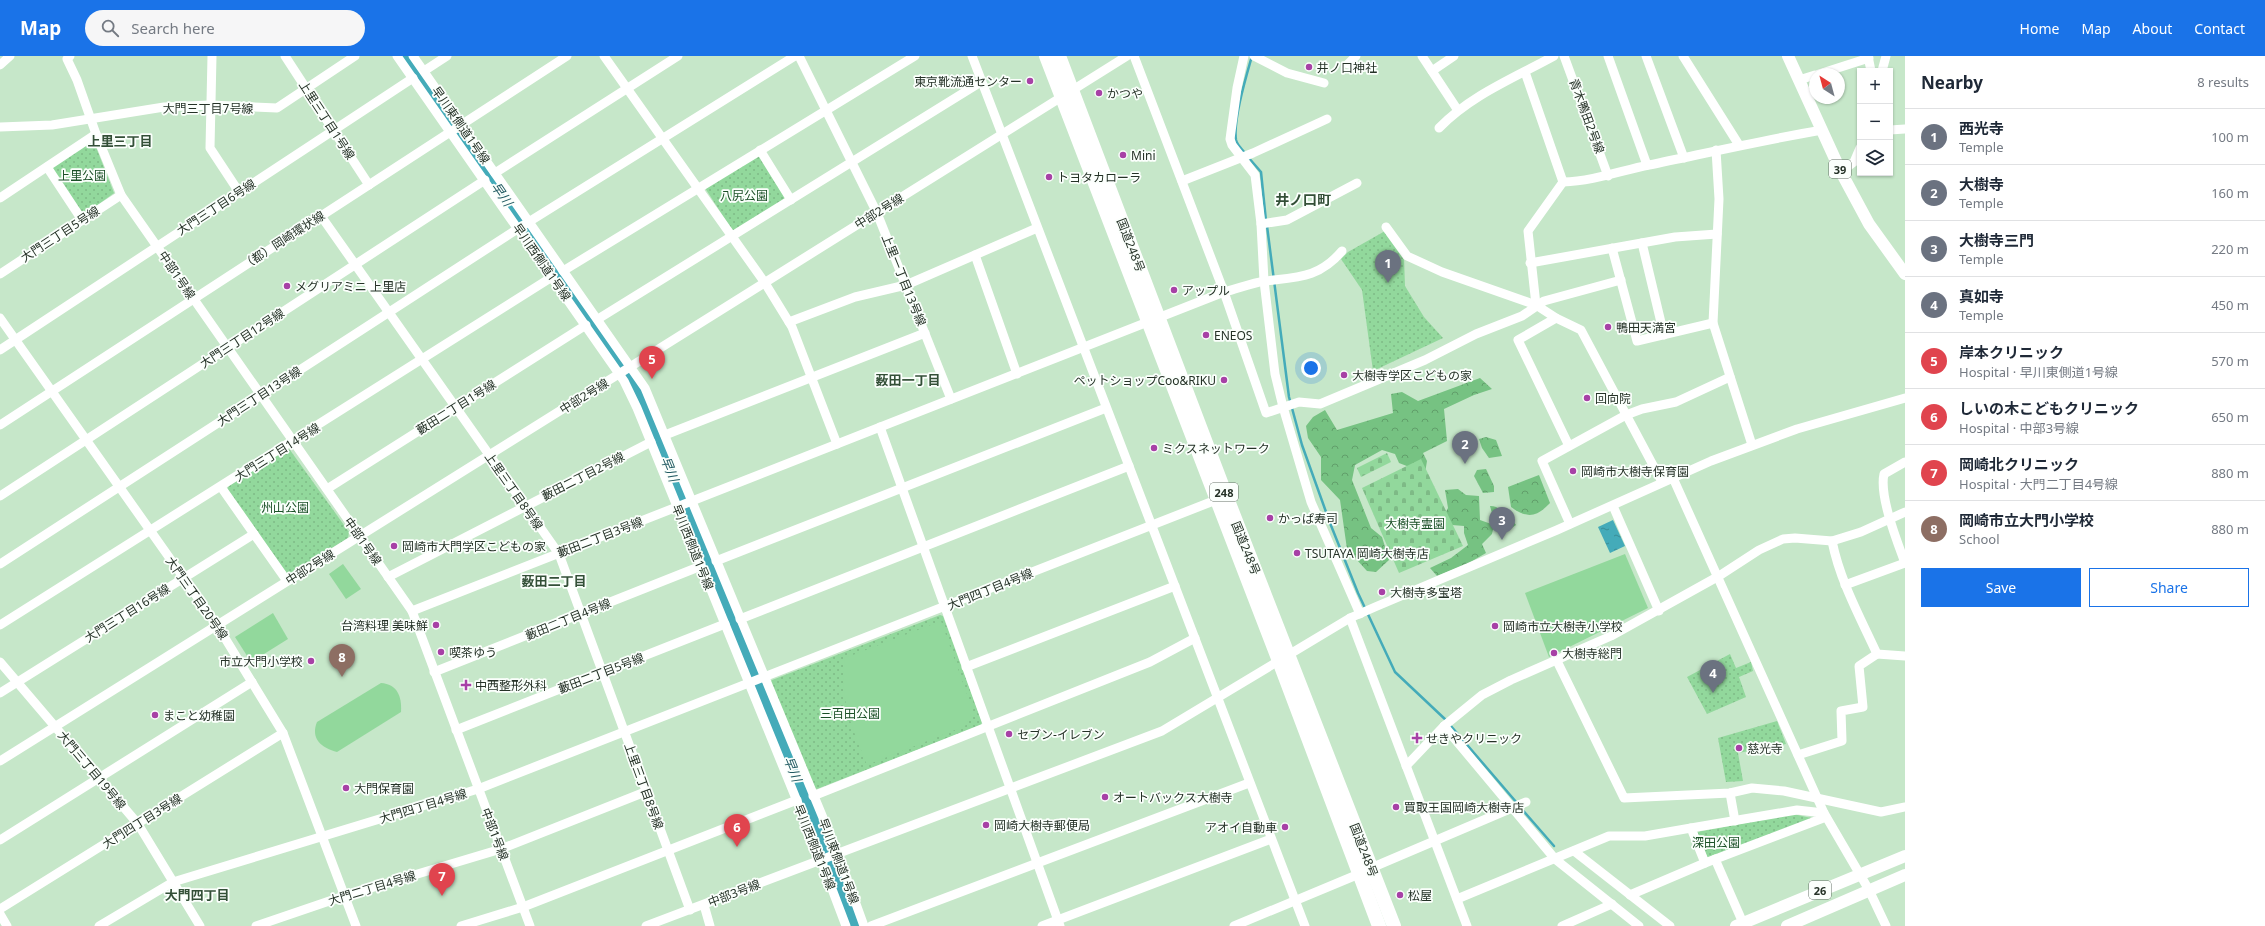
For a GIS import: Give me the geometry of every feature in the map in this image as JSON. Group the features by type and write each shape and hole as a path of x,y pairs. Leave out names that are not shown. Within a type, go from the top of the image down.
{"highway":[{"name":"国道248号","path":"1046,56 1067,94 1154,319 1227,498 1284,658 1365,871 1379,926"},
{"name":"国道248号","path":"1059,56 1067,94"},
{"name":"国道248号","path":"1154,319 1216,500 1284,658"},
{"name":"国道248号","path":"1365,871 1394,926"}],"main road":[{"name":"39","path":"1788,56 1841,172 1873,232 1905,274"},
{"name":"26","path":"1740,925 1905,856"},
{"name":"26","path":"1787,926 1905,875"}],"street":[{"path":"0,64 10,56"},
{"name":"中部1号線","path":"70,56 67,59 77,80 96,134 120,194 412,611 530,926"},
{"path":"212,56 210,148 239,192"},
{"name":"上里三丁目1号線","path":"285,56 369,184"},
{"name":"大門三丁目7号線","path":"1,128 52,125 164,107 210,105 277,108 355,56"},
{"name":"早川西側道1号線","path":"397,56 519,228 619,374 651,442 821,860 846,926"},
{"name":"早川東側道1号線","path":"413,56 645,388 716,561"},
{"path":"424,72 447,56"},
{"name":"（都）岡崎環状線","path":"0,426 567,56"},
{"path":"604,56 765,283 789,322 837,444"},
{"path":"495,173 678,56"},
{"name":"大門三丁目13号線","path":"0,564 260,394 519,228 795,56"},
{"name":"上里一丁目13号線","path":"799,56 877,213 951,400"},
{"path":"563,271 915,56"},
{"path":"972,56 1305,926"},
{"name":"中部2号線","path":"0,761 1127,56"},
{"path":"1134,56 1224,292 1266,413 1299,402 1320,404 1425,360 1476,334 1531,312 1536,305 1621,280"},
{"path":"1244,56 1230,133 1232,145 1255,175 1261,224 1264,281 1275,374 1283,407 1311,502 1360,614"},
{"path":"1348,64 1356,56"},
{"path":"1422,56 1457,110"},
{"path":"1432,71 1454,56"},
{"path":"1439,128 1457,110 1554,56"},
{"name":"青木鴨田2号線","path":"1564,56 1608,176"},
{"path":"1608,56 1647,165"},
{"path":"1646,56 1684,158"},
{"path":"1684,56 1739,145"},
{"path":"1883,68 1886,56"},
{"path":"1256,57 1287,73 1324,83"},
{"path":"1837,68 1869,57 1870,68"},
{"path":"1525,72 1563,182"},
{"path":"1800,80 1809,77"},
{"name":"大門三丁目6号線","path":"0,350 413,78"},
{"path":"598,319 981,82"},
{"path":"1182,181 1253,153 1327,119"},
{"path":"1893,130 1905,129"},
{"path":"1563,182 1581,181 1608,176 1647,165 1739,145 1822,130"},
{"path":"0,198 96,134"},
{"path":"760,150 791,200"},
{"path":"1716,150 1719,200 1714,324 1752,445"},
{"path":"1841,172 1854,162 1857,155"},
{"path":"47,167 82,220"},
{"name":"大門三丁目12号線","path":"0,496 485,180"},
{"path":"1261,224 1287,220 1357,182"},
{"path":"1536,305 1530,262 1528,231 1563,182"},
{"name":"大門三丁目5号線","path":"0,274 120,194"},
{"name":"上里三丁目8号線","path":"321,216 559,554 645,792 690,910"},
{"path":"1386,227 1408,256 1442,272 1536,305 1556,318 1581,330 1662,482"},
{"path":"789,322 855,297 906,284 1037,228"},
{"path":"1530,262 1642,243 1717,234"},
{"path":"1642,243 1664,335"},
{"path":"1612,248 1637,341 1714,324"},
{"name":"藪田二丁目3号線","path":"412,611 1224,292 1264,281 1300,278 1332,262 1342,251"},
{"path":"975,255 1017,374"},
{"name":"大門三丁目14号線","path":"0,625 293,442 552,277"},
{"name":"大門三丁目20号線","path":"0,318 217,625 283,733 356,926"},
{"path":"1556,318 1518,340 1569,446"},
{"name":"藪田二丁目1号線","path":"327,489 586,325"},
{"path":"665,435 925,333"},
{"path":"1570,524 1542,461 1626,415 1642,409 1676,402 1730,377"},
{"name":"中部3号線","path":"646,926 663,923 690,910 1162,731 1350,618 1613,506 1662,482 1752,445 1797,429 1905,398"},
{"path":"764,678 716,561 1106,408"},
{"path":"880,427 1058,923"},
{"name":"藪田二丁目2号線","path":"388,577 651,442"},
{"path":"1845,585 1905,563 1889,519 1882,482 1884,474 1905,462"},
{"path":"740,619 1129,466"},
{"path":"1673,478 1719,576 1825,815 1869,890 1886,926"},
{"path":"221,487 288,581"},
{"name":"大門四丁目4号線","path":"99,926 173,882 478,790 1216,500"},
{"path":"1613,506 1658,611"},
{"path":"1406,766 1444,726 1482,695 1505,683 1557,661 1658,611 1719,576 1759,550 1783,540 1795,538 1832,541 1861,532 1905,512"},
{"name":"大門三丁目16号線","path":"0,693 254,534"},
{"path":"1832,541 1845,585 1877,654"},
{"name":"藪田二丁目4号線","path":"434,672 701,566"},
{"path":"966,667 1175,586"},
{"path":"1350,618 1436,841 1467,926"},
{"name":"藪田二丁目5号線","path":"456,730 725,624"},
{"path":"813,796 1150,662 1195,638"},
{"path":"1798,755 1842,741 1841,711 1863,707 1859,666 1877,654 1905,656"},
{"path":"1557,661 1624,798 1730,793 1752,788 1784,792 1881,812 1905,807"},
{"name":"大門三丁目19号線","path":"0,662 138,824 200,926"},
{"name":"早川東側道1号線","path":"764,678 838,854 864,926"},
{"path":"0,840 252,682"},
{"path":"1444,726 1555,859 1639,926"},
{"name":"大門四丁目3号線","path":"0,909 283,733"},
{"path":"871,926 1249,783"},
{"name":"大門二丁目4号線","path":"256,926 344,896 500,849 645,792"},
{"path":"1730,793 1735,821"},
{"path":"461,926 523,907 796,800"},
{"path":"1234,926 1514,809 1526,802"},
{"path":"1457,899 1609,836 1645,836 1796,810 1825,815"},
{"path":"1630,895 1825,815"},
{"path":"1691,828 1705,863"},
{"path":"1042,926 1058,923 1271,839"},
{"path":"1574,851 1670,926"},
{"path":"1715,859 1740,925"},
{"path":"1562,926 1612,904"},
{"path":"704,905 710,926"},
{"path":"0,914 8,926"}],"green space":[{"name":"上里公園","path":"91,141 94,142 114,193 84,215 52,171 53,167"},
{"name":"八尻公園","path":"757,156 761,157 786,196 785,200 735,231 732,230 705,188"},
{"path":"1385,231 1404,258 1405,286 1424,317 1443,338 1373,371 1362,290 1341,259 1348,252"},
{"path":"1480,378 1492,389 1474,395 1444,409 1447,441 1423,453 1427,461 1425,473 1399,463 1395,454 1382,450 1355,465 1352,480 1371,528 1382,537 1389,560 1376,572 1367,571 1347,549 1340,500 1321,480 1321,457 1308,438 1306,426 1313,417 1325,410 1337,430 1393,413 1391,394 1402,392 1418,401"},
{"path":"1486,437 1496,440 1502,456 1489,458 1482,448 1479,439"},
{"name":"州山公園","path":"288,449 349,532 348,538 290,574 287,574 227,489 229,486"},
{"path":"1387,453 1391,462 1361,477 1357,468"},
{"name":"大樹寺霊園","path":"1421,459 1463,546 1399,573 1362,488"},
{"path":"1486,469 1494,486 1494,492 1483,493 1474,476 1477,470"},
{"path":"1539,475 1550,503 1541,511 1532,515 1527,515 1511,507 1508,487"},
{"path":"1458,489 1466,495 1479,496 1480,520 1494,525 1492,534 1482,544 1486,553 1467,564 1437,576 1430,568 1451,558 1468,545 1464,533 1464,526 1452,525 1443,517 1448,508 1445,490"},
{"path":"1490,506 1501,510 1516,525 1510,529 1493,517"},
{"path":"1625,554 1648,608 1549,657 1525,593"},
{"path":"343,564 361,589 346,599 329,574"},
{"path":"273,613 288,639 251,662 235,637"},
{"name":"三百田公園","path":"940,615 943,616 982,722 981,725 817,789 814,788 770,682"},
{"path":"941,621 973,711 965,726 867,765 852,726 845,700 845,658"},
{"path":"1730,654 1736,668 1751,662 1753,671 1739,677 1746,697 1707,714 1687,677"},
{"path":"381,683 395,688 401,701 401,712 337,752 327,748 319,742 315,733 317,722"},
{"path":"1777,721 1786,744 1738,753 1743,781 1726,782 1718,738"},
{"name":"深田公園","path":"1793,814 1816,819 1708,859 1697,832"}],"water":[{"path":"1613,520 1625,546 1610,553 1598,527"}],"waterway":[{"name":"早川","path":"406,56 631,378 642,400 832,866 853,926"},
{"path":"1245,153 1238,145 1236,140 1236,121 1252,56"},
{"path":"1248,157 1261,172 1266,221"},
{"path":"1267,226 1289,397 1302,445 1330,523 1358,593 1395,672 1447,721"},
{"path":"1450,725 1517,803"},
{"path":"1520,807 1554,846"}],"place":[{"name":"井ノ口神社","path":"1309,67"},
{"name":"東京靴流通センター","path":"1030,81"},
{"name":"かつや","path":"1099,93"},
{"name":"Mini","path":"1123,155"},
{"name":"トヨタカローラ","path":"1049,177"},
{"name":"西光寺","path":"1388,283"},
{"name":"メグリアミニ 上里店","path":"287,286"},
{"name":"アップル","path":"1174,290"},
{"name":"鴨田天満宮","path":"1608,327"},
{"name":"ENEOS","path":"1206,335"},
{"name":"大樹寺学区こどもの家","path":"1344,375"},
{"name":"岸本クリニック","path":"652,379"},
{"name":"ペットショップCoo&RIKU","path":"1224,380"},
{"name":"回向院","path":"1587,398"},
{"name":"ミクスネットワーク","path":"1154,448"},
{"name":"大樹寺","path":"1465,464"},
{"name":"岡崎市大樹寺保育園","path":"1573,471"},
{"name":"かっぱ寿司","path":"1270,518"},
{"name":"大樹寺三門","path":"1502,540"},
{"name":"岡崎市大門学区こどもの家","path":"394,546"},
{"name":"TSUTAYA 岡崎大樹寺店","path":"1297,553"},
{"name":"大樹寺多宝塔","path":"1382,592"},
{"name":"台湾料理 美味鮮","path":"436,625"},
{"name":"岡崎市立大樹寺小学校","path":"1495,626"},
{"name":"喫茶ゆう","path":"441,652"},
{"name":"大樹寺総門","path":"1554,653"},
{"name":"市立大門小学校","path":"311,661"},
{"name":"岡崎市立大門小学校","path":"342,677"},
{"name":"中西整形外科","path":"466,685"},
{"name":"真如寺","path":"1713,693"},
{"name":"まこと幼稚園","path":"155,715"},
{"name":"セブン-イレブン","path":"1009,734"},
{"name":"せきやクリニック","path":"1417,738"},
{"name":"慈光寺","path":"1739,748"},
{"name":"大門保育園","path":"346,788"},
{"name":"オートバックス大樹寺","path":"1105,797"},
{"name":"買取王国岡崎大樹寺店","path":"1396,807"},
{"name":"岡崎大樹寺郵便局","path":"986,825"},
{"name":"アオイ自動車","path":"1285,827"},
{"name":"しいの木こどもクリニック","path":"737,847"},
{"name":"松屋","path":"1400,895"},
{"name":"岡崎北クリニック","path":"442,896"}],"district":[{"name":"上里三丁目","path":"120,141"},
{"name":"井ノ口町","path":"1303,199"},
{"name":"薮田一丁目","path":"908,380"},
{"name":"薮田二丁目","path":"554,581"},
{"name":"大門四丁目","path":"197,895"}]}
